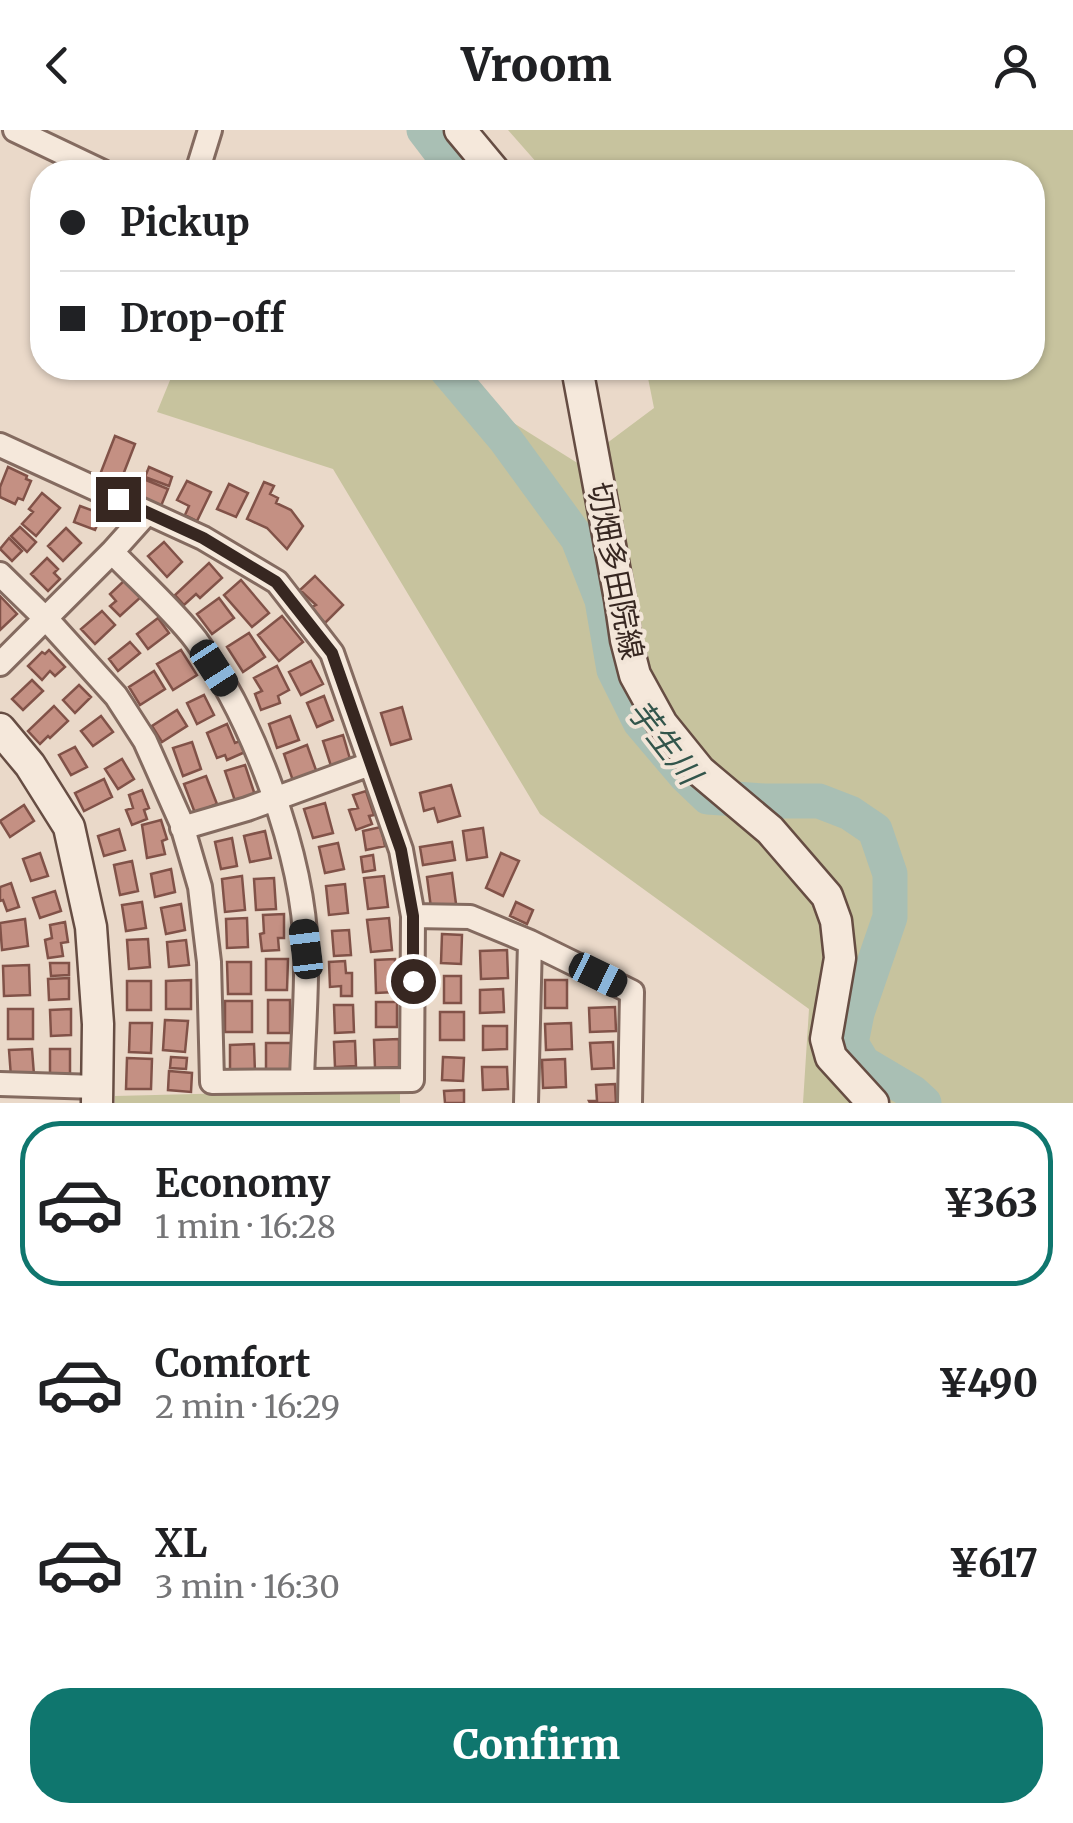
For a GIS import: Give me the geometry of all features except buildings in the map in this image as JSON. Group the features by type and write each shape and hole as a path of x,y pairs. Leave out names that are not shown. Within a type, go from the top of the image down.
{"main road":[{"path":"460,130 486,160"},
{"name":"切畑多田院線","path":"579,380 635,675 662,724 700,771 770,830 827,896 836,921 840,958 826,1038 831,1057 873,1103"},
{"path":"0,728 30,765 69,827 91,927 98,1024 97,1095"}],"street":[{"path":"16,130 77,160"},
{"path":"200,160 210,130"},
{"path":"0,445 203,538 276,582 332,653 401,850 413,916 413,1092 302,1081 212,1082 209,962 200,887 182,828 145,741 116,696 46,618 0,574"},
{"path":"0,664 147,513"},
{"path":"112,552 194,638 234,700 274,799 296,868 306,949 302,1081"},
{"path":"182,828 370,764"},
{"path":"413,916 470,918 530,942 632,992 630,1103"},
{"path":"526,1103 530,942"},
{"path":"0,1084 97,1095"}],"shaded area":[{"path":"508,130 1073,130 1073,1103 803,1103 809,1009 540,814 333,469 157,412 170,380 445,380 579,464 654,408 648,380 1045,380 1045,160 534,160"},
{"path":"400,1089 400,1103 115,1103 115,1096"}],"waterway":[{"name":"芋生川","path":"424,130 447,160"},
{"name":"芋生川","path":"455,380 505,439 578,539 602,600 614,670 640,722 685,775 708,797 819,801 850,813 875,830 890,874 890,917 857,1013 851,1043 863,1063 924,1103"}],"route":[{"path":"118,499 203,538 276,582 332,653 401,850 413,916 413,981"}]}
